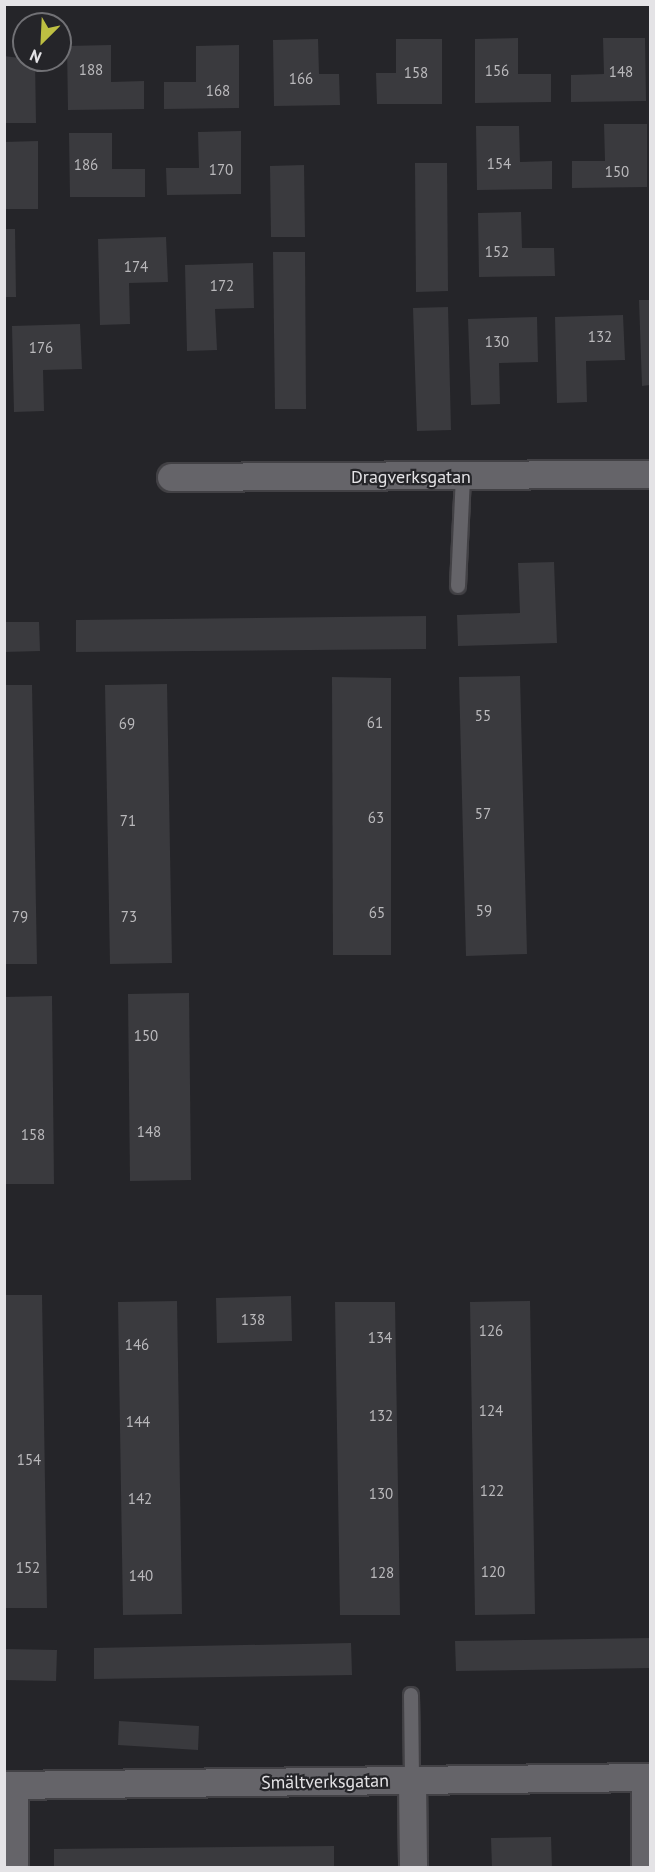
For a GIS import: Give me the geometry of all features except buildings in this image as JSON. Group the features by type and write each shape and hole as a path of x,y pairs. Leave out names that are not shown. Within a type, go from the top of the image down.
{"street":[{"name":"Dragverksgatan","path":"171,477 464,477 651,474"},
{"name":"Smältverksgatan","path":"9,1785 648,1777 645,1868"},
{"path":"412,1781 413,1868"},
{"path":"9,1785 14,1868"}],"lane":[{"path":"458,586 464,477"},
{"path":"411,1695 412,1781"}]}
